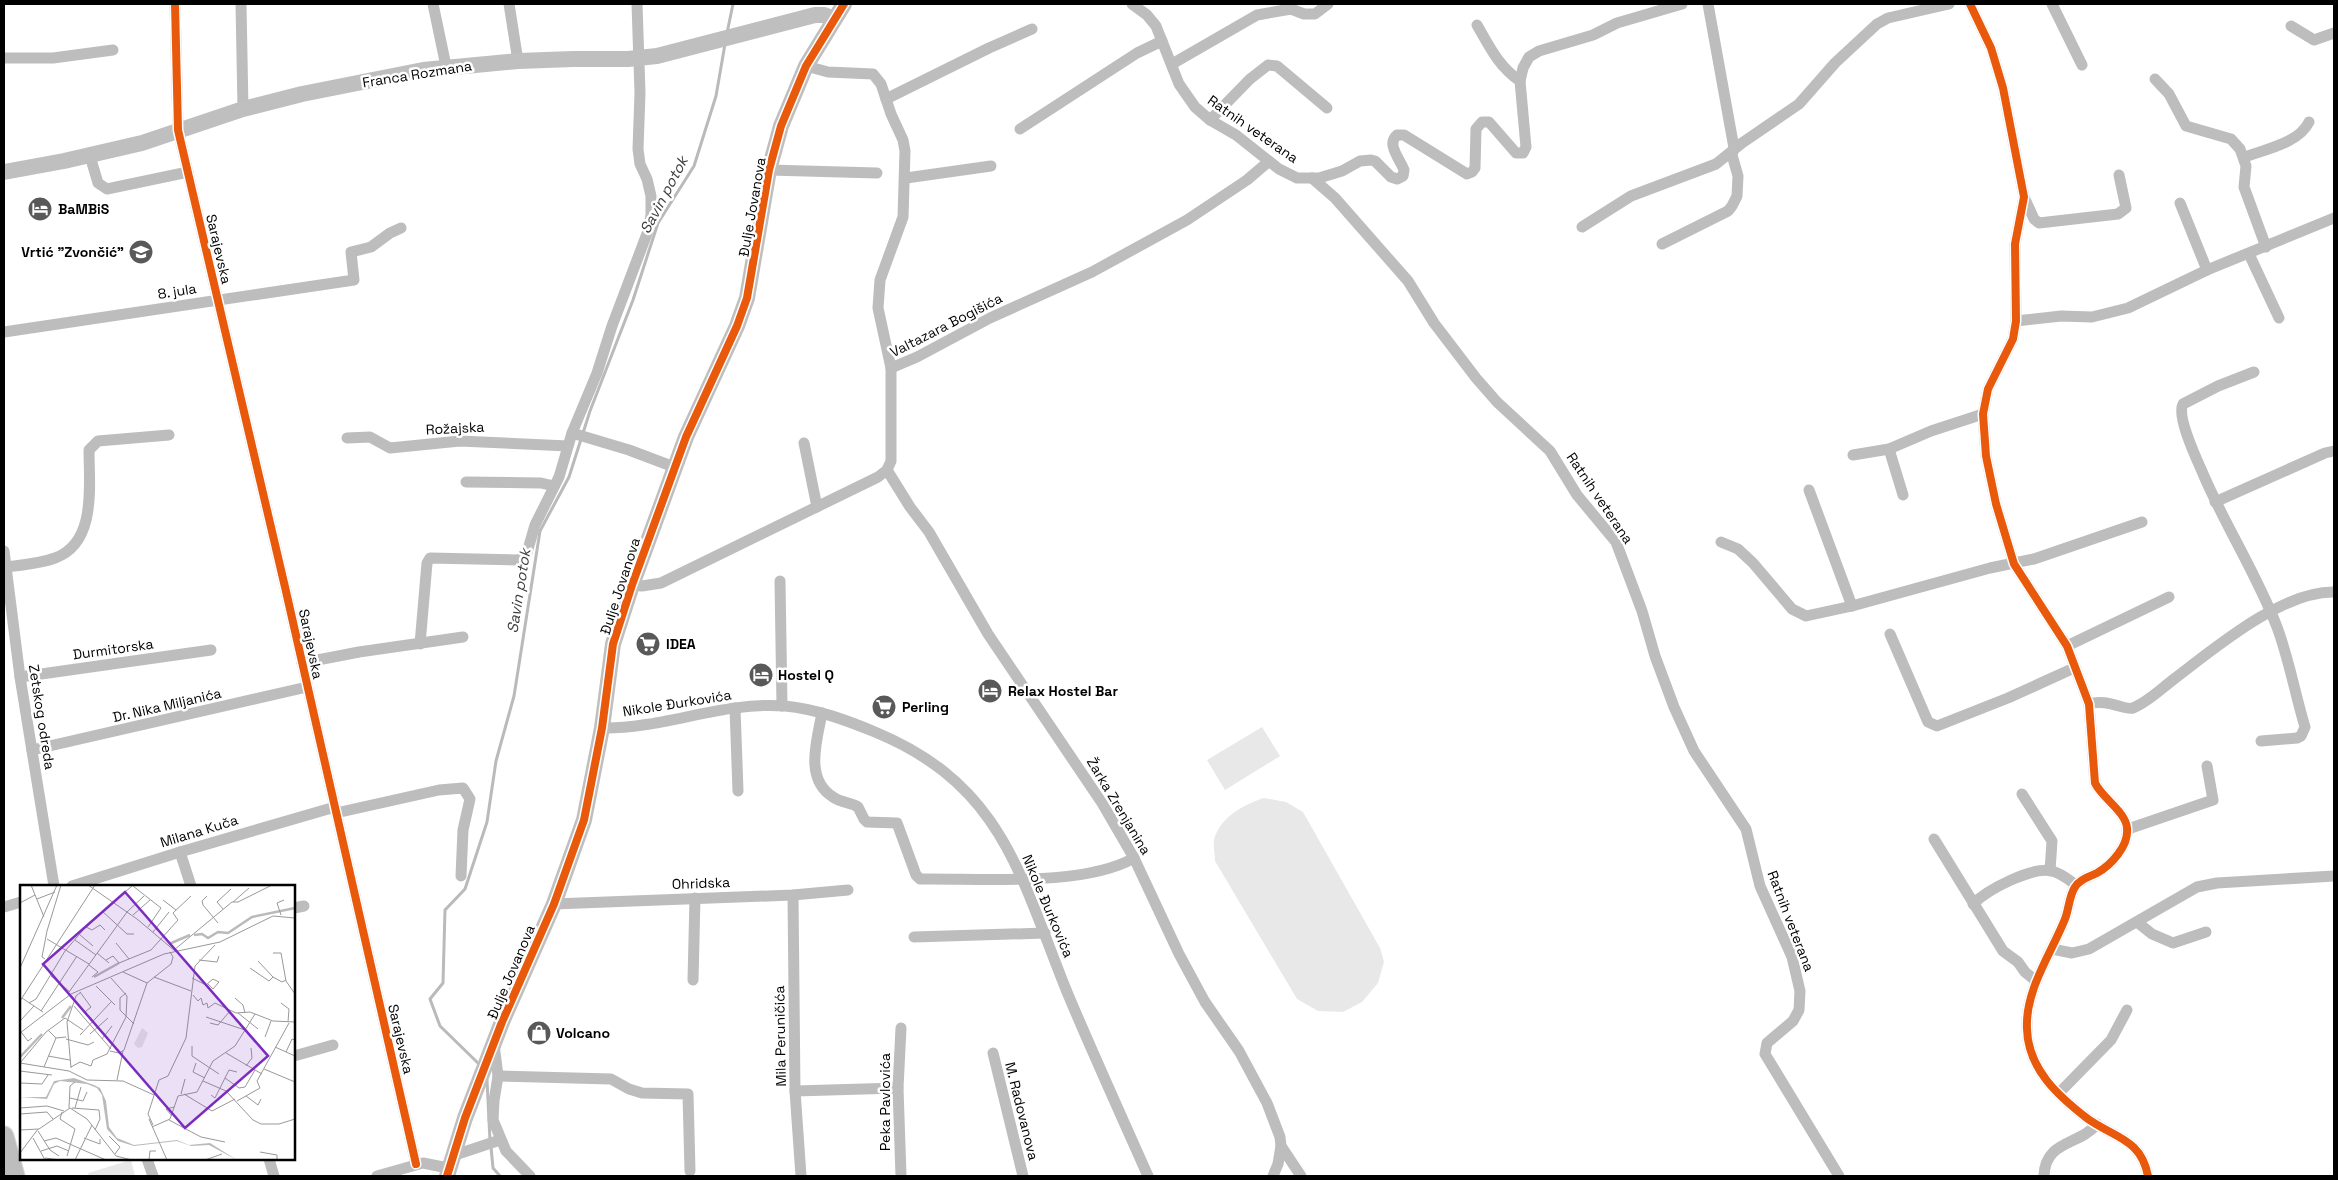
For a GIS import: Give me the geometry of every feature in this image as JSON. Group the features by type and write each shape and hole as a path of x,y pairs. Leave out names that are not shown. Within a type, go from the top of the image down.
{"main road":[{"path":"4,1136 15,1176"}],"street":[{"name":"Sarajevska","path":"176,4 178,130 416,1164"},
{"path":"241,4 242,109"},
{"path":"433,4 446,66"},
{"path":"509,4 518,62"},
{"path":"420,644 428,560 433,557 522,560 528,553 534,525 559,477 568,446 579,436 612,326 642,248 651,215 650,191 640,164 638,149 639,58 637,4"},
{"name":"Đulje Jovanova","path":"449,1167 480,1081 554,904 584,820 602,728 613,644 674,467 737,326 747,298 769,170 781,126 806,66 844,4"},
{"name":"Ratnih veterana","path":"1132,4 1152,19 1172,64 1178,84 1195,106 1210,120 1236,135 1268,162 1297,178 1312,178 1335,198 1408,281 1434,323 1476,378 1497,402 1550,451 1577,495 1616,542 1639,602 1654,656 1674,707 1694,751 1746,829 1760,886 1792,957 1800,991 1799,1010 1793,1021 1767,1043 1765,1054 1839,1176"},
{"path":"1172,64 1257,15 1291,9 1304,14 1315,14 1328,4"},
{"path":"1312,178 1328,176 1366,160 1375,161 1391,177 1400,178 1404,170 1392,144 1394,137 1400,134 1459,171 1469,173 1474,171 1475,166 1476,127 1485,121 1489,122 1516,153 1523,153 1526,147 1520,80 1526,61 1539,51 1593,35 1617,23 1682,4"},
{"path":"1662,244 1728,211 1737,196 1738,176 1732,155 1734,148 1708,4"},
{"path":"1582,227 1631,196 1716,164 1734,148 1799,104 1835,63 1878,24 1888,18 1950,4"},
{"path":"1970,4 1991,48 2003,88 2024,197 2034,218 2039,223 2118,214 2126,208 2119,175"},
{"path":"2052,4 2082,65"},
{"name":"Franca Rozmana","path":"4,172 90,156 142,143 242,109 302,94 446,66 639,58 673,53 715,42 815,9 834,19"},
{"path":"1477,26 1497,60 1509,74 1520,80"},
{"path":"2291,26 2314,40 2334,32"},
{"path":"886,99 989,48 1032,30"},
{"path":"1020,129 1138,54 1162,41"},
{"path":"4,58 53,58 113,50"},
{"path":"1210,120 1255,74 1268,65 1277,66 1327,108"},
{"path":"806,66 828,72 868,72 873,74 880,84 903,140 906,178 903,217 880,280 878,308 891,368"},
{"path":"2155,79 2169,94 2186,126 2231,139 2245,157 2244,187 2266,247"},
{"path":"2245,157 2294,138 2302,133 2309,122"},
{"path":"90,156 98,183 107,189 188,172"},
{"name":"Valtazara Bogišića","path":"886,470 892,454 891,368 917,357 990,318 1092,272 1187,220 1247,180 1268,162"},
{"path":"906,178 991,166"},
{"path":"769,170 877,173"},
{"path":"2024,197 2015,244 2016,321 2013,339 1988,389 1983,414 1989,471 2014,564 2067,646 2089,704 2094,783 2124,818 2128,829 2123,846 2111,862 2076,885 2052,949 2036,981 2027,1016 2028,1041 2034,1062 2045,1080 2097,1124 2134,1146 2142,1156 2148,1176"},
{"path":"2180,202 2207,270"},
{"path":"2016,321 2061,316 2092,317 2128,308 2207,270 2334,218"},
{"name":"8. jula","path":"4,332 354,280 351,252 371,247 390,233 401,228"},
{"path":"2248,254 2279,318"},
{"path":"2254,372 2218,386 2183,404 2181,408 2194,454 2215,502 2278,629 2305,727 2304,732 2297,738 2261,741"},
{"path":"1853,455 1889,448 1937,428 1983,414"},
{"path":"5,567 54,558 67,551 76,542 83,530 88,509 89,450 93,444 98,441 168,435"},
{"path":"579,436 629,450 674,467"},
{"name":"Rožajska","path":"347,438 370,437 390,448 460,441 568,446"},
{"path":"804,443 817,507"},
{"path":"1889,448 1903,495"},
{"path":"2215,502 2325,453 2334,451"},
{"path":"632,585 642,586 661,583 878,477 886,470"},
{"name":"Žarka Zrenjanina","path":"886,470 929,532 988,634 1102,803 1134,858 1179,954 1205,1002 1239,1051 1267,1103 1280,1137 1281,1146 1278,1164 1273,1176"},
{"path":"466,482 541,483 554,486"},
{"path":"1809,490 1852,606"},
{"path":"1721,542 1738,549 1798,613 1806,616 1852,606 1990,568 2014,564 2087,542 2142,522"},
{"name":"Zetskog odreda","path":"4,551 6,599 54,885"},
{"path":"780,581 782,706"},
{"path":"2089,704 2108,702 2125,708 2132,708 2149,698 2214,649 2270,612 2299,598 2334,592"},
{"path":"2067,646 2169,597"},
{"path":"1890,634 1928,722 1937,726 2074,668"},
{"path":"302,664 359,652 463,637"},
{"name":"Durmitorska","path":"20,677 211,650"},
{"name":"Dr. Nika Miljanića","path":"32,750 307,687"},
{"name":"Nikole Đurkovića","path":"602,728 626,727 735,708 782,706 822,713 903,744 924,756 944,771 982,808 1024,878 1068,992 1148,1176"},
{"path":"735,708 738,791"},
{"path":"822,713 814,761 816,777 823,789 840,801 854,804 867,822 897,823 916,875 920,878 1024,878 1095,873 1116,867 1134,858"},
{"path":"2128,829 2213,800 2207,766"},
{"name":"Milana Kuča","path":"75,885 180,852 335,810 439,790 463,788 467,791 470,799 463,830 461,876"},
{"path":"2022,794 2052,841 2050,871"},
{"path":"1934,839 2003,951 2018,962 2025,972 2036,981"},
{"path":"180,852 191,885"},
{"path":"1973,904 2015,878 2050,871 2069,879 2076,885"},
{"path":"2052,949 2063,953 2080,952 2137,922 2185,892 2207,884 2334,876"},
{"name":"Ohridska","path":"554,904 793,895 848,890"},
{"name":"Mila Peruničića","path":"793,895 795,1091 801,1176"},
{"path":"693,980 695,898"},
{"path":"4,907 20,902"},
{"path":"2137,922 2152,934 2173,943 2206,932"},
{"path":"914,937 1044,933"},
{"path":"2059,1092 2111,1040 2127,1010"},
{"name":"Peka Pavlovića","path":"901,1028 898,1088 901,1176"},
{"path":"295,1056 333,1045"},
{"path":"492,1051 498,1076 494,1101 497,1141 530,1176"},
{"name":"M. Radovanova","path":"993,1053 1023,1176"},
{"path":"498,1076 611,1079 629,1089 642,1093 688,1094 690,1171"},
{"path":"795,1091 898,1088"},
{"path":"2044,1176 2046,1159 2051,1154 2062,1146 2091,1132 2097,1124"},
{"path":"377,1176 416,1164 449,1167 476,1148 497,1141"},
{"path":"1281,1146 1302,1176"},
{"path":"147,1160 153,1176"},
{"path":"269,1160 274,1176"}],"shaded area":[{"path":"1262,727 1280,756 1225,790 1207,760"},
{"path":"1264,798 1286,802 1303,812 1380,948 1384,962 1378,983 1362,1002 1343,1012 1318,1011 1297,999 1215,861 1214,840 1221,825 1233,813 1248,804"},
{"path":"131,1160 135,1176 89,1176 88,1173"}],"waterway":[{"name":"Savin potok","path":"727,33 733,4"},
{"name":"Savin potok","path":"480,1065 440,1026 430,999 443,983 445,910 465,889 487,822 496,761 514,696 540,531 569,477 590,411 633,300 658,223 694,166 716,96 725,44"},
{"name":"Savin potok","path":"487,1080 490,1141"},
{"name":"Savin potok","path":"491,1147 493,1168 500,1176"}],"cycle path":[{"path":"175,4 178,130 285,587 416,1164"},
{"path":"447,1176 465,1118 502,1022 554,904 584,820 602,728 613,644 632,585 686,437 737,326 747,298 769,170 781,126 806,66 844,4"},
{"path":"1970,4 1991,48 2003,88 2024,197 2015,244 2016,321 2013,339 1988,389 1983,414 1986,456 1996,504 2014,564 2067,646 2089,704 2095,783 2098,789 2123,816 2127,828 2127,835 2122,848 2113,860 2102,870 2079,882 2073,891 2065,919 2034,986 2027,1015 2029,1043 2039,1069 2056,1091 2088,1119 2133,1147 2145,1164 2148,1176"}],"place":[{"name":"BaMBiS","path":"40,209"},
{"name":"Vrtić \"Zvončić\"","path":"141,252"},
{"name":"IDEA","path":"648,644"},
{"name":"Hostel Q","path":"761,675"},
{"name":"Relax Hostel Bar","path":"990,691"},
{"name":"Perling","path":"884,707"},
{"name":"Volcano","path":"539,1033"}]}
